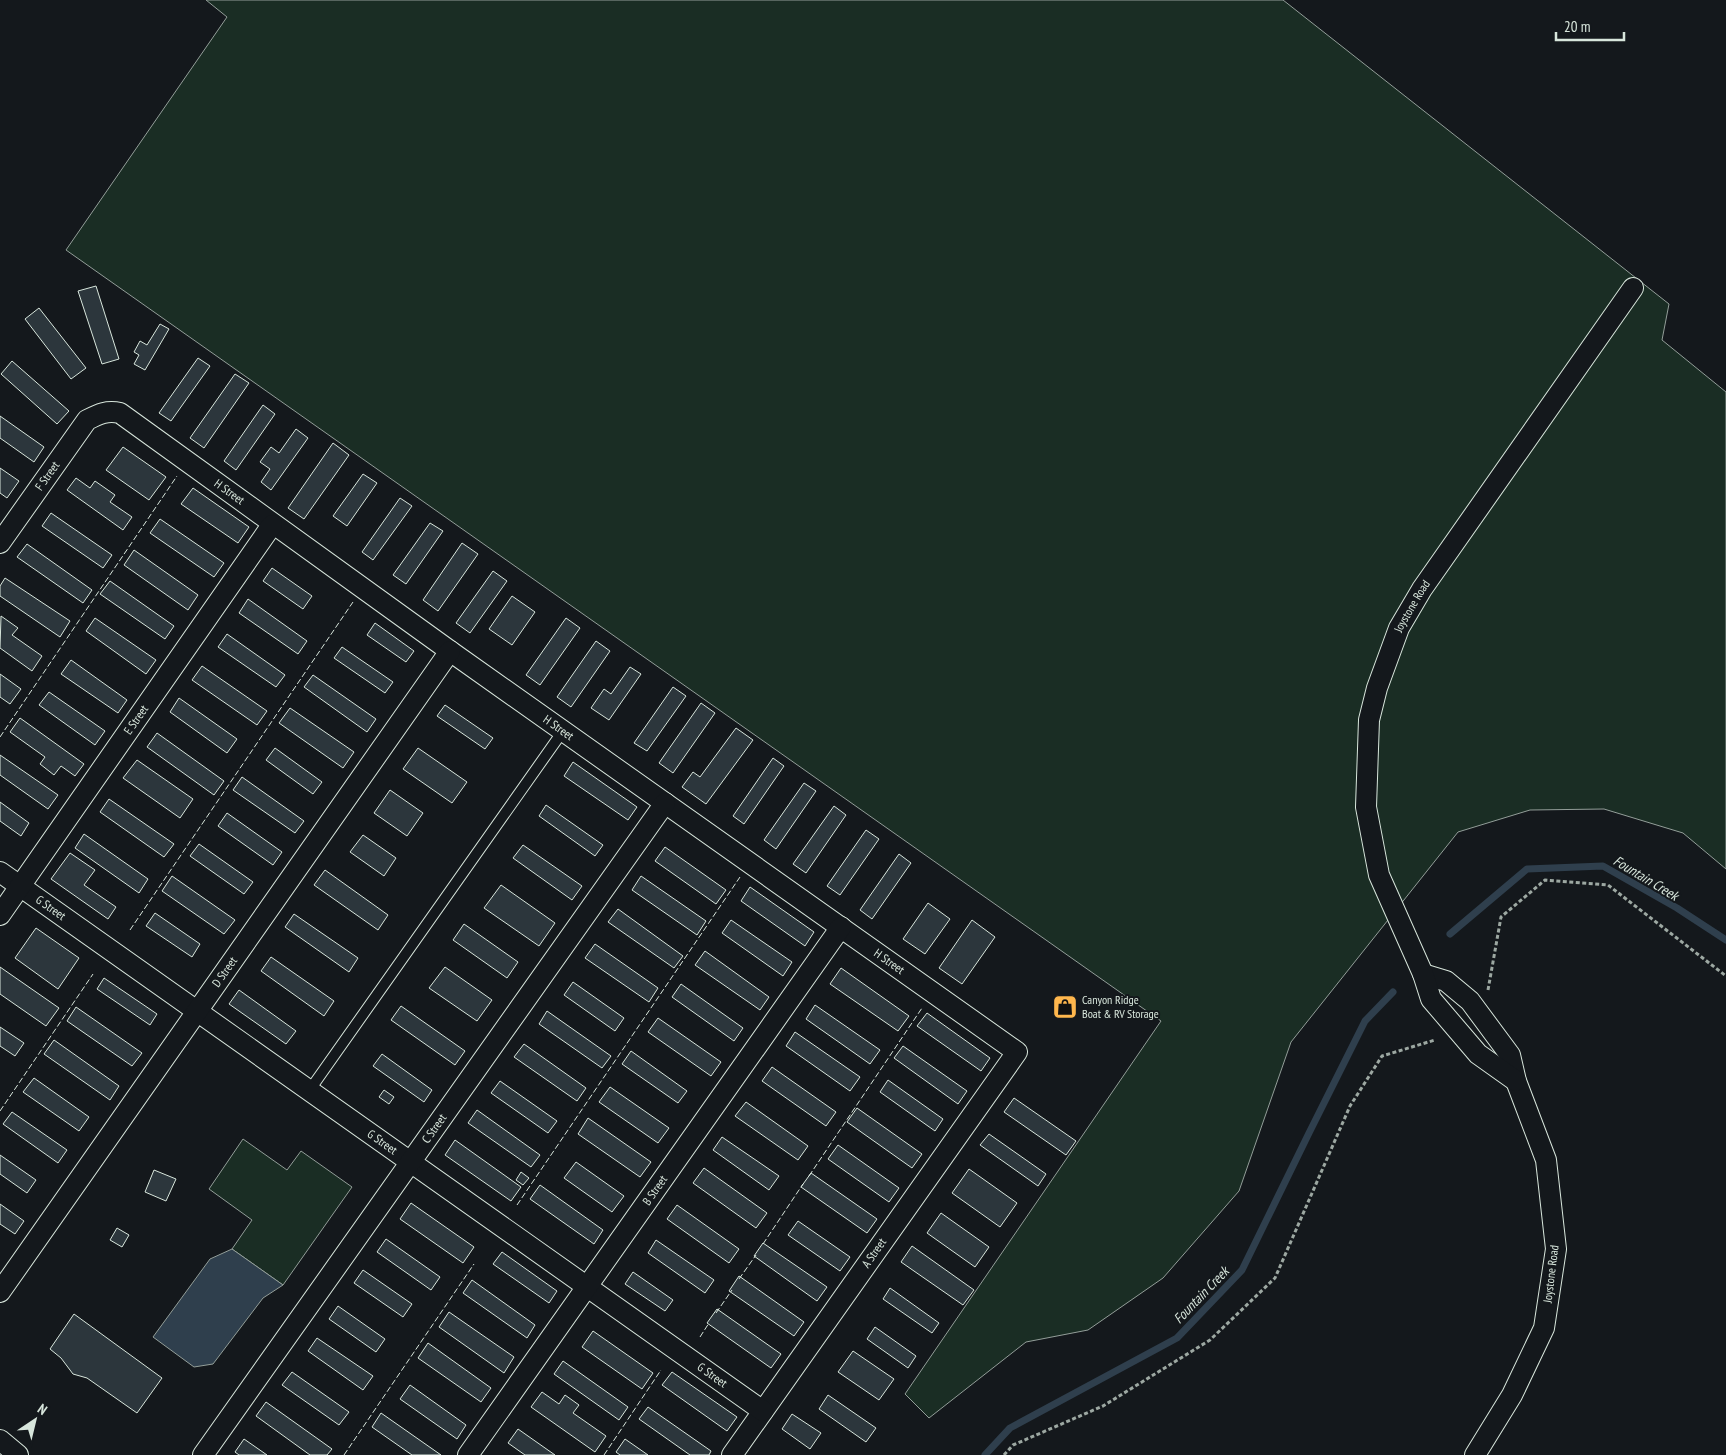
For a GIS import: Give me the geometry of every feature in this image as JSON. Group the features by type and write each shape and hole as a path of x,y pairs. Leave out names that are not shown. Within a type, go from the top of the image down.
{"street":[{"name":"Joystone Road","path":"1516,1081 1478,1054 1430,999 1423,974 1380,875 1366,806 1369,720 1377,688 1399,628 1422,589 1633,288"},
{"name":"H Street","path":"98,406 120,413 450,651 1017,1052"},
{"name":"F Street","path":"0,543 98,406"},
{"name":"E Street","path":"0,915 272,524"},
{"name":"D Street","path":"0,1292 196,1010 450,651"},
{"name":"C Street","path":"203,1455 666,802"},
{"name":"G Street","path":"0,872 763,1412"},
{"name":"B Street","path":"468,1455 841,927"},
{"name":"Joystone Road","path":"1423,974 1446,981 1470,1001 1510,1055 1516,1081 1546,1160 1556,1248 1544,1328 1512,1395 1475,1455"},
{"name":"A Street","path":"732,1455 1017,1052"},
{"path":"0,1440 18,1455"}],"lane":[{"path":"309,1091 563,731"}],"path":[{"path":"1487,998 1501,916 1545,880 1608,886 1726,976"},
{"path":"1004,1455 1012,1444 1103,1406 1210,1340 1275,1278 1350,1106 1382,1056 1435,1040"}],"green space":[{"path":"206,0 1283,0 1669,304 1662,340 1726,392 1726,869 1683,833 1604,809 1530,810 1458,832 1291,1042 1239,1191 1163,1278 1088,1330 1026,1342 929,1418 905,1394 1161,1021 66,250 227,17"},
{"path":"243,1139 287,1170 301,1151 352,1187 283,1285 232,1249 252,1220 209,1189"}],"water":[{"path":"232,1249 283,1285 263,1298 213,1364 194,1367 153,1337 210,1259"}],"building":[{"path":"96,286 119,359 102,364 78,291"},
{"path":"39,308 86,368 71,379 25,319"},
{"path":"160,324 169,329 145,370 134,364 139,355 134,352 140,341 147,345"},
{"path":"198,358 210,366 171,421 159,413"},
{"path":"12,361 69,411 57,424 1,374"},
{"path":"235,374 249,383 204,448 190,438"},
{"path":"263,405 275,414 236,470 224,461"},
{"path":"0,416 44,447 34,462 0,438"},
{"path":"296,429 308,438 271,490 261,482 270,469 260,462 271,447 279,453"},
{"path":"333,443 349,455 304,519 288,508"},
{"path":"123,447 166,477 149,500 106,470"},
{"path":"0,468 19,481 7,498 0,493"},
{"path":"363,474 377,483 347,526 333,516"},
{"path":"76,478 90,488 95,481 115,495 110,502 132,517 123,530 67,490"},
{"path":"193,488 249,527 238,543 181,504"},
{"path":"400,498 412,506 373,560 362,552"},
{"path":"51,513 112,555 103,568 42,526"},
{"path":"160,519 224,563 214,577 150,533"},
{"path":"430,523 443,531 406,584 393,575"},
{"path":"462,543 478,554 438,611 423,600"},
{"path":"27,544 92,590 83,603 17,557"},
{"path":"134,550 198,595 188,610 124,565"},
{"path":"272,568 312,596 303,609 263,581"},
{"path":"493,571 507,581 470,633 456,623"},
{"path":"5,578 70,621 60,637 0,596 0,586"},
{"path":"110,581 174,626 165,639 100,594"},
{"path":"512,596 535,612 512,645 489,629"},
{"path":"248,599 307,641 298,654 239,613"},
{"path":"1,616 18,628 12,635 42,656 32,671 0,648"},
{"path":"95,618 156,660 146,674 86,631"},
{"path":"566,618 580,628 540,685 526,675"},
{"path":"375,623 414,651 406,662 367,635"},
{"path":"227,634 285,675 276,687 218,647"},
{"path":"596,641 610,651 571,707 557,697"},
{"path":"342,647 393,682 385,693 334,658"},
{"path":"71,660 127,700 118,713 61,674"},
{"path":"202,666 267,711 257,725 192,680"},
{"path":"630,667 641,674 609,720 591,708 604,689 611,694"},
{"path":"0,674 21,689 10,704 0,697"},
{"path":"313,675 376,719 367,732 304,687"},
{"path":"673,687 686,696 647,751 634,743"},
{"path":"49,692 105,731 95,745 39,705"},
{"path":"179,698 237,739 227,753 170,712"},
{"path":"701,703 715,713 673,773 659,763"},
{"path":"445,705 493,738 485,749 437,716"},
{"path":"290,708 354,752 343,768 279,723"},
{"path":"20,718 84,764 75,776 61,766 54,775 40,764 45,757 10,732"},
{"path":"736,728 753,740 706,804 682,787 693,772 700,777"},
{"path":"157,733 224,781 214,795 147,747"},
{"path":"275,748 322,782 313,794 266,760"},
{"path":"418,748 467,782 452,803 403,769"},
{"path":"0,755 58,795 48,809 0,775"},
{"path":"773,758 784,766 744,824 733,816"},
{"path":"137,760 193,799 180,818 123,778"},
{"path":"573,762 637,807 628,820 564,776"},
{"path":"242,777 304,821 295,833 233,790"},
{"path":"804,783 816,791 776,849 764,840"},
{"path":"390,790 423,813 407,836 374,813"},
{"path":"109,799 174,844 164,857 100,812"},
{"path":"0,802 29,823 21,836 0,821"},
{"path":"546,805 603,845 595,856 539,816"},
{"path":"834,806 846,815 806,873 793,864"},
{"path":"227,813 282,852 273,865 218,826"},
{"path":"866,830 879,839 840,895 827,886"},
{"path":"84,834 148,879 139,893 75,848"},
{"path":"363,835 396,858 384,876 350,852"},
{"path":"199,844 253,882 244,894 190,856"},
{"path":"523,845 582,886 572,900 513,858"},
{"path":"665,847 726,890 716,904 655,861"},
{"path":"70,853 95,870 84,885 116,907 108,919 51,879"},
{"path":"899,854 911,863 872,919 860,910"},
{"path":"325,870 388,915 378,930 314,885"},
{"path":"172,876 235,920 224,934 162,891"},
{"path":"641,876 706,921 697,935 632,890"},
{"path":"501,885 555,923 539,946 484,908"},
{"path":"750,887 814,932 805,946 741,901"},
{"path":"928,903 950,919 925,954 903,939"},
{"path":"618,909 683,956 674,968 608,922"},
{"path":"155,913 200,944 192,957 146,926"},
{"path":"294,914 358,958 349,972 285,927"},
{"path":"731,920 792,962 783,976 722,933"},
{"path":"972,920 995,937 962,984 939,968"},
{"path":"464,924 518,962 507,978 453,940"},
{"path":"36,928 79,958 58,989 15,958"},
{"path":"595,944 658,988 649,1002 585,958"},
{"path":"705,951 769,997 760,1010 695,965"},
{"path":"271,957 334,1001 324,1016 261,971"},
{"path":"0,967 59,1008 46,1026 0,994"},
{"path":"445,967 492,1000 477,1021 429,988"},
{"path":"841,968 909,1016 898,1031 830,984"},
{"path":"104,978 157,1014 150,1025 97,989"},
{"path":"573,982 624,1018 615,1031 564,995"},
{"path":"681,984 743,1028 734,1041 672,997"},
{"path":"239,990 296,1031 286,1044 229,1004"},
{"path":"815,1005 880,1050 870,1064 806,1019"},
{"path":"401,1006 465,1051 455,1065 391,1020"},
{"path":"76,1007 142,1053 132,1066 67,1021"},
{"path":"547,1011 611,1056 602,1068 539,1024"},
{"path":"927,1013 990,1058 981,1071 917,1026"},
{"path":"658,1018 721,1062 711,1076 648,1032"},
{"path":"0,1027 24,1043 15,1056 0,1046"},
{"path":"795,1032 860,1077 850,1091 786,1046"},
{"path":"54,1040 119,1086 110,1100 44,1054"},
{"path":"524,1044 586,1088 577,1101 514,1057"},
{"path":"903,1046 967,1091 958,1104 894,1058"},
{"path":"631,1051 687,1091 678,1103 622,1064"},
{"path":"382,1054 432,1090 424,1102 373,1066"},
{"path":"772,1067 836,1112 826,1126 762,1081"},
{"path":"34,1078 89,1117 79,1131 23,1092"},
{"path":"888,1080 943,1119 935,1131 880,1092"},
{"path":"500,1081 557,1121 548,1133 491,1093"},
{"path":"610,1087 669,1128 658,1143 599,1102"},
{"path":"384,1090 394,1097 389,1104 379,1097"},
{"path":"1014,1098 1076,1141 1066,1155 1004,1112"},
{"path":"746,1102 808,1146 798,1160 735,1116"},
{"path":"857,1108 922,1154 912,1168 847,1122"},
{"path":"477,1110 540,1155 531,1167 468,1123"},
{"path":"12,1112 67,1150 58,1163 3,1124"},
{"path":"588,1118 651,1162 640,1177 578,1134"},
{"path":"989,1134 1046,1174 1038,1186 980,1145"},
{"path":"722,1137 779,1176 769,1190 713,1150"},
{"path":"455,1140 521,1187 511,1201 445,1155"},
{"path":"838,1145 899,1188 889,1202 828,1159"},
{"path":"0,1155 36,1180 27,1193 0,1174"},
{"path":"576,1162 624,1196 612,1212 564,1178"},
{"path":"704,1168 767,1213 756,1228 693,1183"},
{"path":"969,1169 1017,1203 1000,1227 952,1193"},
{"path":"154,1170 176,1179 166,1201 145,1192"},
{"path":"521,1172 529,1178 523,1185 516,1180"},
{"path":"811,1173 877,1219 867,1233 801,1187"},
{"path":"540,1185 603,1230 594,1244 530,1199"},
{"path":"411,1203 474,1247 463,1263 400,1219"},
{"path":"0,1204 24,1221 15,1234 0,1224"},
{"path":"677,1205 739,1249 729,1263 667,1219"},
{"path":"941,1213 989,1247 975,1267 927,1233"},
{"path":"798,1221 850,1257 840,1271 788,1235"},
{"path":"117,1228 129,1235 122,1247 110,1240"},
{"path":"386,1239 440,1277 431,1290 377,1252"},
{"path":"656,1240 714,1280 705,1293 648,1253"},
{"path":"763,1243 827,1287 817,1301 754,1256"},
{"path":"912,1246 974,1290 963,1305 901,1262"},
{"path":"502,1252 557,1291 549,1303 493,1264"},
{"path":"363,1270 412,1304 403,1317 354,1283"},
{"path":"633,1272 673,1300 665,1311 625,1284"},
{"path":"739,1276 804,1322 794,1336 729,1291"},
{"path":"472,1280 535,1325 527,1338 463,1293"},
{"path":"890,1288 939,1323 932,1333 883,1299"},
{"path":"338,1306 385,1339 376,1352 329,1319"},
{"path":"717,1309 781,1354 771,1368 707,1323"},
{"path":"449,1312 514,1357 504,1373 439,1327"},
{"path":"74,1314 162,1378 137,1413 87,1378 73,1374 61,1358 50,1349"},
{"path":"875,1327 916,1356 908,1368 867,1339"},
{"path":"593,1331 653,1373 642,1389 582,1347"},
{"path":"317,1338 373,1376 363,1390 308,1351"},
{"path":"428,1343 491,1388 481,1402 418,1358"},
{"path":"853,1351 894,1379 879,1400 838,1372"},
{"path":"563,1361 628,1407 619,1420 554,1374"},
{"path":"292,1372 349,1412 339,1425 282,1385"},
{"path":"672,1372 737,1417 727,1431 662,1385"},
{"path":"410,1385 466,1425 457,1439 400,1399"},
{"path":"542,1392 559,1404 565,1395 579,1405 573,1413 606,1436 595,1452 531,1407"},
{"path":"828,1395 876,1428 866,1442 819,1409"},
{"path":"266,1402 332,1449 327,1455 310,1455 256,1416"},
{"path":"648,1407 711,1451 709,1455 690,1455 639,1419"},
{"path":"381,1413 441,1455 412,1455 372,1427"},
{"path":"792,1414 821,1433 810,1449 782,1429"},
{"path":"518,1429 555,1455 525,1455 508,1443"},
{"path":"244,1439 267,1455 239,1455 235,1452"},
{"path":"625,1439 648,1455 620,1455 616,1452"}],"waterway":[{"name":"Fountain Creek","path":"1450,934 1527,869 1603,866 1677,908 1726,940"},
{"name":"Fountain Creek","path":"985,1455 1010,1428 1177,1338 1242,1270 1365,1021 1393,992"}],"fence":[{"path":"0,737 177,476"},
{"path":"130,930 353,602"},
{"path":"517,1205 740,877"},
{"path":"0,1111 93,974"},
{"path":"809,1176 922,1008"},
{"path":"763,1244 803,1184"},
{"path":"739,1279 756,1255"},
{"path":"344,1455 474,1264"},
{"path":"716,1313 732,1290"},
{"path":"700,1337 709,1323"},
{"path":"604,1455 661,1370"}],"place":[{"name":"Canyon Ridge Boat & RV Storage","path":"1065,1007"}]}
